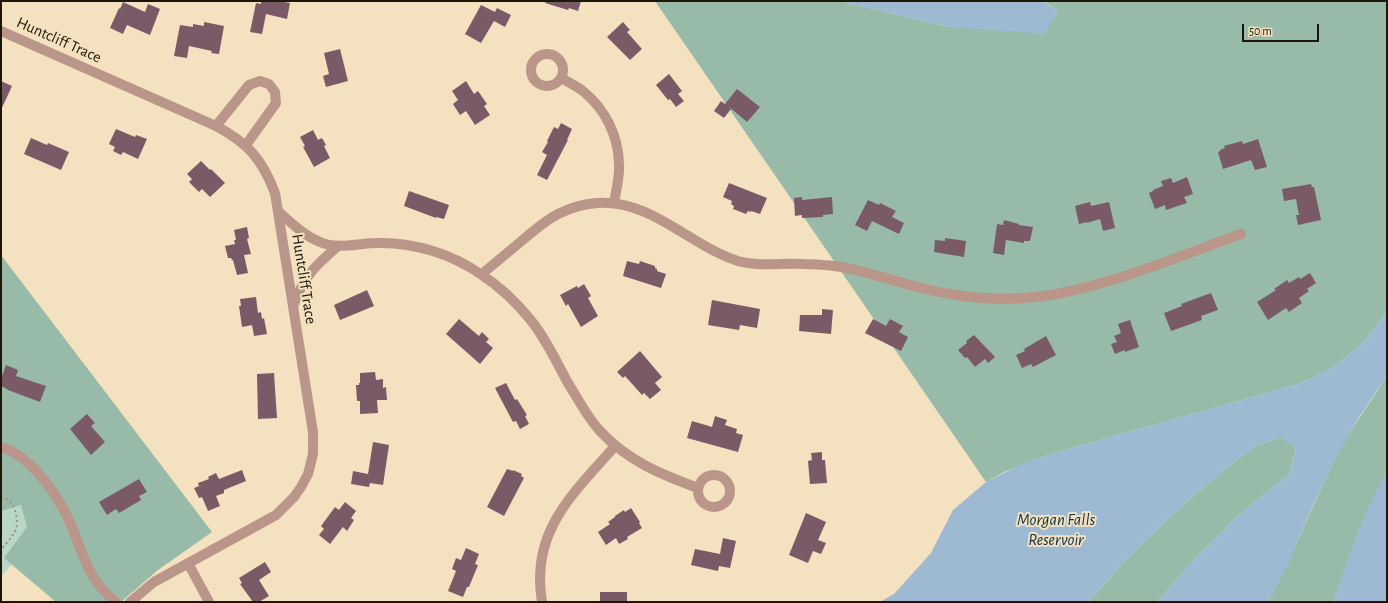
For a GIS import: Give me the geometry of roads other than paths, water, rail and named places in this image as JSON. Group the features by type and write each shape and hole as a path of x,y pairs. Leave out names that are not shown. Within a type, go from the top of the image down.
{"street":[{"name":"Huntcliff Trace","path":"1,31 232,134 246,145 259,160 268,175 275,193 313,432 313,454 308,474 294,497 276,515 154,582 130,602"},
{"path":"561,78 581,90 594,101 605,115 613,131 618,148 619,164 614,204"},
{"path":"216,126 249,85 260,81 269,84 275,92 276,103 246,145"},
{"path":"482,274 541,225 557,214 584,205 600,203 630,207 645,212 717,253 740,262 762,265 803,264 835,266 926,290 977,297 1028,297 1075,290 1120,277 1242,234"},
{"path":"279,212 296,227 321,243 338,246 378,243 415,246 449,257 482,274 506,294 529,319 540,334 585,412 599,430 615,446 642,465 663,475 698,488"},
{"path":"293,306 300,288 308,275 338,246"},
{"path":"542,602 540,590 541,565 546,541 554,522 565,503 615,446"},
{"path":"1,447 19,455 46,483 64,511 94,579 108,596 116,602"},
{"path":"188,563 209,602"}],"water":[{"path":"839,1 1042,1 1059,11 1045,34 949,27"},
{"name":"Morgan Falls Reservoir","path":"1387,310 1387,376 1358,419 1335,459 1284,572 1268,602 1157,602 1197,556 1241,513 1289,474 1296,449 1281,437 1257,446 1244,454 1185,503 1129,557 1088,602 880,602 894,594 931,553 953,510 986,482 1018,466 1047,455 1299,384 1313,378 1338,363 1360,345 1379,323"},
{"path":"1387,470 1387,602 1333,602 1364,518"}]}
